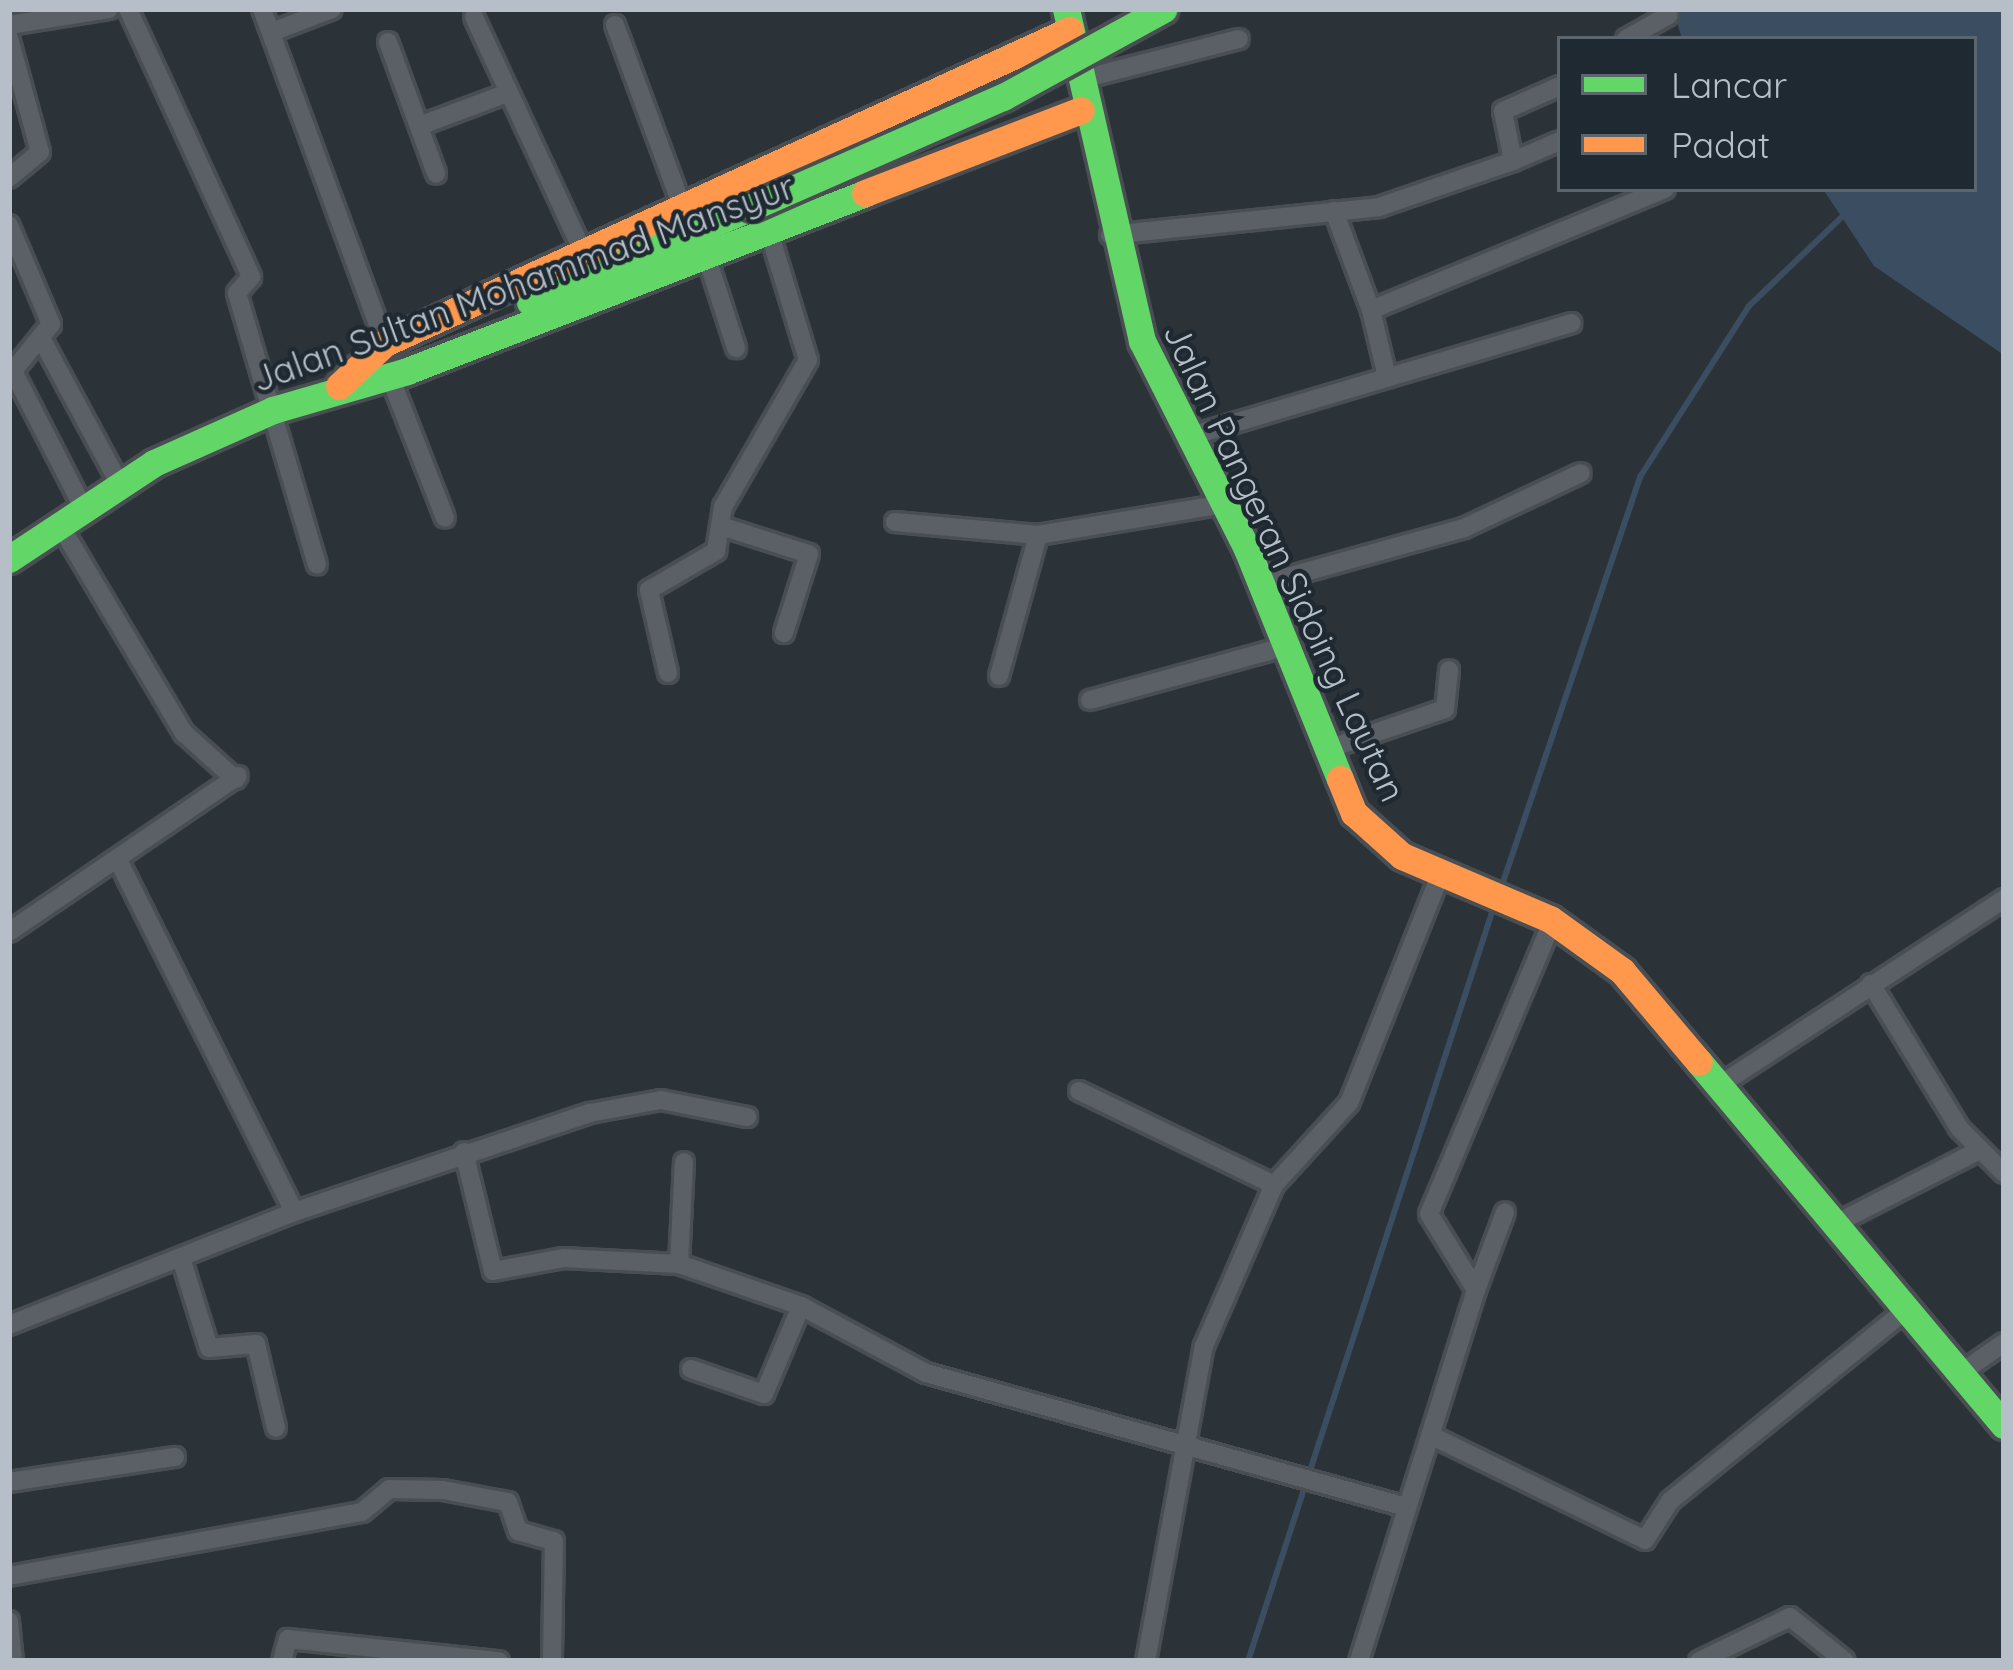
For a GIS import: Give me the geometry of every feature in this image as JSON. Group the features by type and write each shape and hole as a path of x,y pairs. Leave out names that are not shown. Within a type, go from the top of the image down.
{"street":[{"path":"9,25 109,9"},
{"path":"128,9 251,277 237,292 317,564"},
{"path":"262,9 385,343"},
{"path":"272,32 332,9"},
{"path":"340,386 1004,97 1164,9"},
{"path":"1632,36 1669,16"},
{"path":"474,17 502,95 525,144 548,164 581,248"},
{"path":"340,386 385,343 1068,20"},
{"name":"Jalan Pangeran Sidoing Lautan","path":"1068,20 1081,110 1110,235 1187,437 1262,584 1325,750 1364,826 1451,879 1551,920"},
{"path":"615,25 681,203"},
{"path":"9,38 40,156 9,178"},
{"path":"1078,80 1239,39"},
{"path":"388,42 436,173"},
{"path":"1513,161 1503,111 1557,87"},
{"path":"419,126 502,95"},
{"name":"Jalan Sultan Mohammad Mansyur","path":"9,559 119,483 273,410 340,386 390,377 1081,110"},
{"path":"1110,235 1379,207 1557,142"},
{"path":"1371,310 1658,192"},
{"path":"1334,211 1371,310 1386,373"},
{"path":"9,225 50,320 13,371 82,505"},
{"path":"668,673 650,590 706,562 809,353 769,232"},
{"path":"707,258 736,348"},
{"path":"1187,437 1386,373 1571,323"},
{"path":"41,338 119,483"},
{"path":"390,377 445,518"},
{"path":"1262,584 1464,528 1581,473"},
{"path":"895,522 1038,535 1224,504"},
{"path":"9,932 236,778 184,733 58,522"},
{"path":"721,526 809,554 784,633"},
{"path":"999,676 1038,535"},
{"path":"1090,700 1287,646"},
{"path":"1325,750 1444,709 1448,670"},
{"path":"118,860 294,1212"},
{"path":"1146,1661 1186,1443 1238,1255 1274,1185 1349,1103 1451,879"},
{"path":"1723,1083 2004,899"},
{"path":"1476,1290 1429,1214 1551,920 1622,971 1723,1083 2004,1425"},
{"path":"1871,984 1978,1150 2004,1173"},
{"path":"1079,1091 1274,1185"},
{"path":"9,1325 294,1212 464,1152 661,1100 747,1117"},
{"path":"1838,1223 1978,1150"},
{"path":"464,1152 493,1271 563,1258 679,1264 801,1306 926,1373 1407,1508"},
{"path":"679,1264 684,1162"},
{"path":"1359,1661 1505,1212"},
{"path":"181,1258 209,1348 256,1344 276,1428"},
{"path":"691,1369 761,1395 801,1306"},
{"path":"1430,1435 1645,1540 1670,1501 1906,1309"},
{"path":"1959,1375 2004,1343"},
{"path":"9,1482 175,1457"},
{"path":"9,1576 362,1512 389,1489 442,1490 508,1502 518,1531 554,1541 552,1661"},
{"path":"1699,1661 1729,1654 1790,1617 1845,1661"},
{"path":"9,1622 13,1661"},
{"path":"282,1661 285,1639 499,1661"}],"water":[{"path":"1673,9 2004,9 2004,355 1874,266 1825,192 1977,192 1977,36 1681,36"}],"waterway":[{"path":"1501,888 1640,477 1749,306 1843,216"},
{"path":"1248,1661 1494,906"}],"traffic: fast":[{"path":"1066,9 1142,341 1247,549 1340,779"},
{"path":"752,207 1003,97 1164,9"},
{"path":"9,559 154,463 273,410 407,371 865,193"},
{"path":"530,302 752,207"},
{"path":"1699,1062 2004,1425"}],"traffic: slow":[{"path":"339,386 385,343 1070,30"},
{"path":"865,193 1081,110"},
{"path":"1340,779 1354,813 1402,856 1550,919 1622,971 1699,1062"}]}
